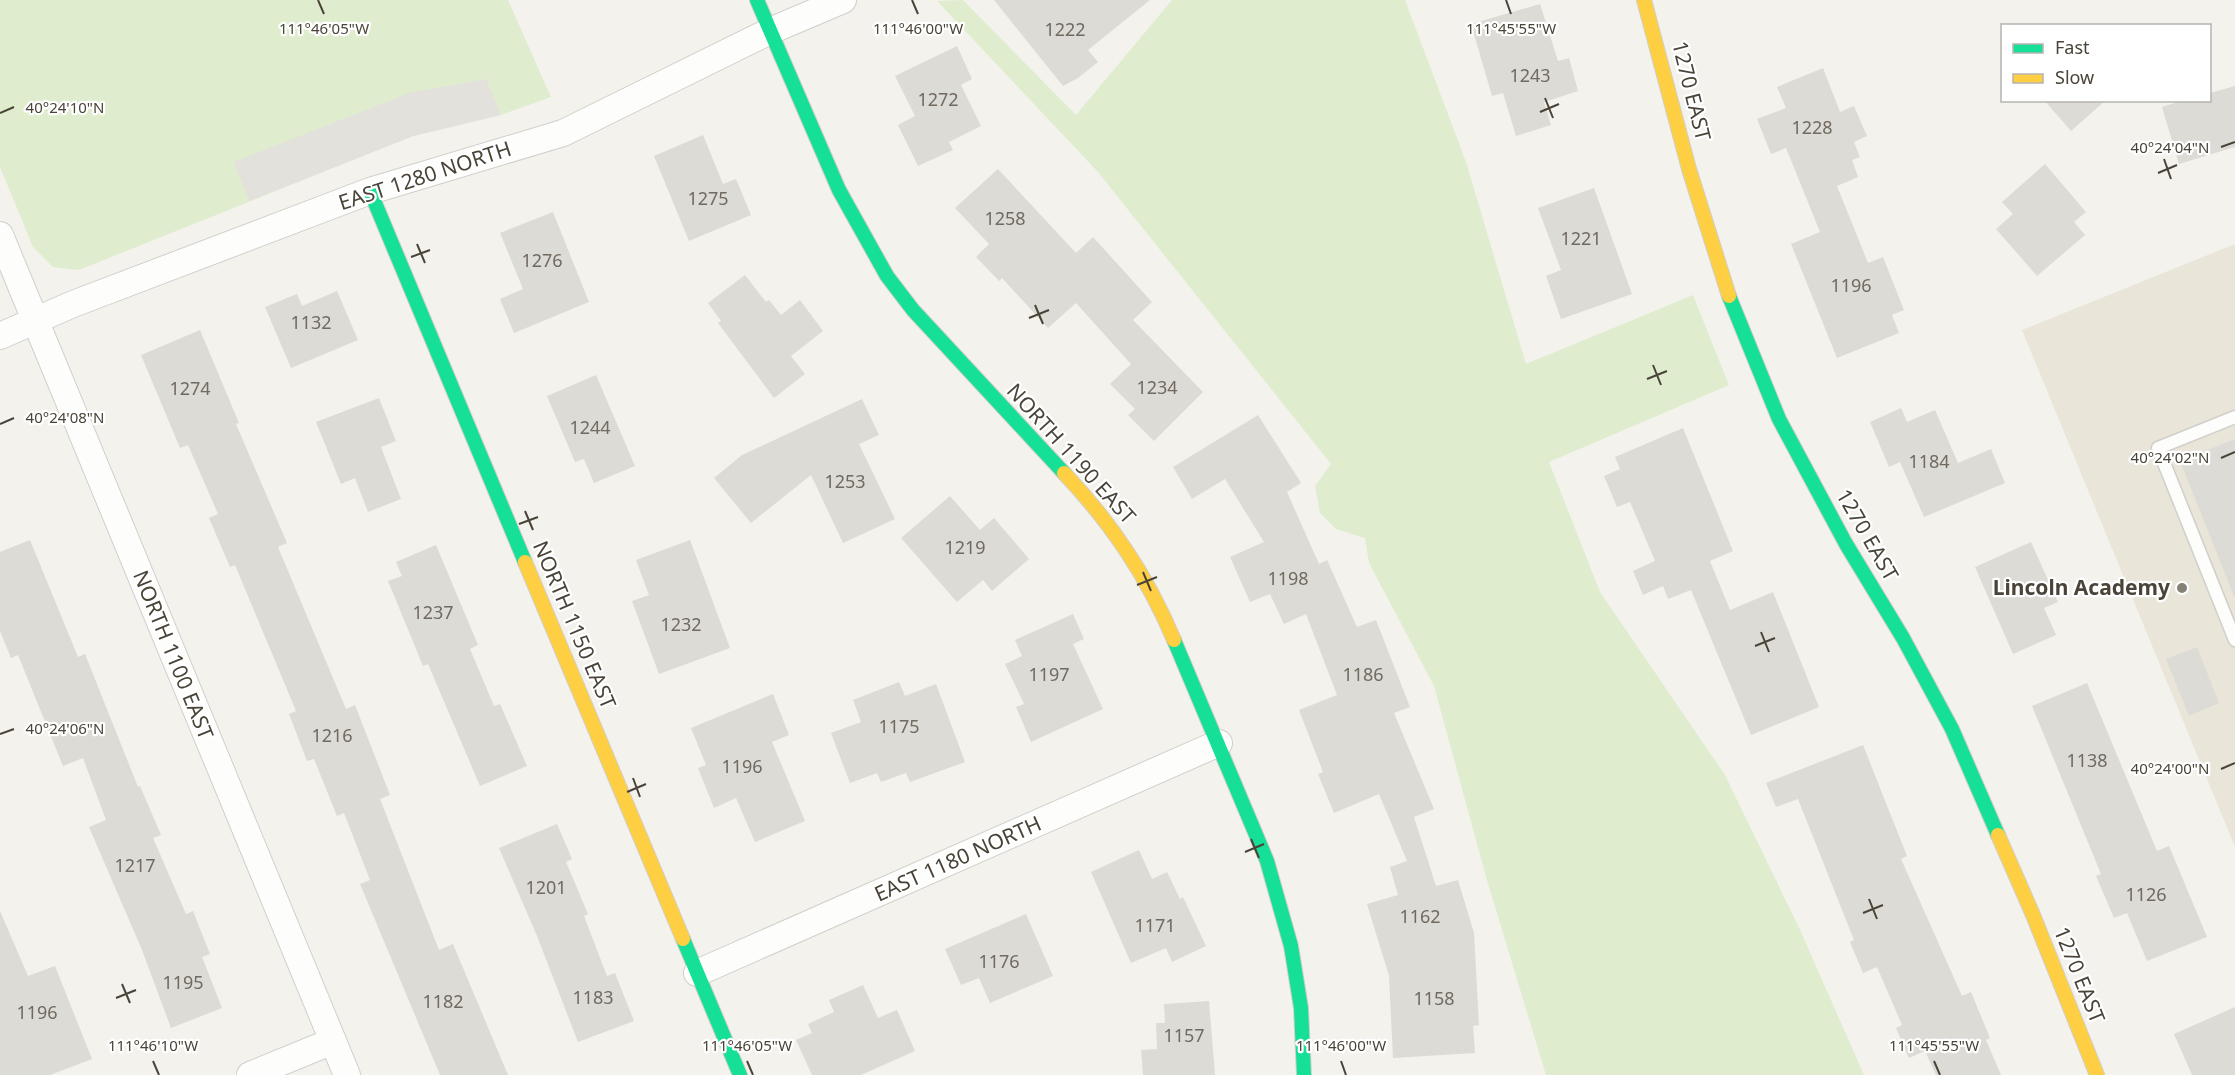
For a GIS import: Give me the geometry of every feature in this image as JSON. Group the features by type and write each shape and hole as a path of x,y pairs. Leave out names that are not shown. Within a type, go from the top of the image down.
{"street":[{"name":"NORTH 1190 EAST","path":"757,0 839,190 887,276 913,310 1090,500 1127,549 1157,600 1267,861 1291,946 1301,1008 1305,1075"},
{"name":"EAST 1280 NORTH","path":"0,336 34,319 370,191 562,133 770,31 843,0"},
{"name":"1270 EAST","path":"1644,0 1689,169 1728,294 1779,419 1846,544 1904,638 1952,729 2032,915 2097,1075"},
{"name":"NORTH 1150 EAST","path":"370,191 740,1075"},
{"name":"NORTH 1100 EAST","path":"0,235 347,1075"},
{"name":"EAST 1180 NORTH","path":"697,974 1219,744"},
{"path":"250,1075 333,1041"}],"lane":[{"path":"2235,417 2158,447 2235,640"}],"shaded area":[{"path":"486,79 501,115 413,136 249,201 234,162 409,93"},
{"name":"Lincoln Academy","path":"2235,244 2235,847 2022,330"}],"green space":[{"path":"0,0 508,0 551,97 501,115 413,136 79,270 53,267 33,247 0,167"},
{"path":"963,0 1076,115 1172,0 1405,0 1466,162 1526,364 1693,295 1729,385 1549,462 1600,592 1725,775 1801,932 1864,1075 1546,1075 1486,877 1434,686 1369,563 1365,538 1336,529 1320,513 1315,486 1331,464 1098,172 937,1"}],"building":[{"path":"994,0 1150,0 1088,50 1098,62 1078,78 1063,86"},
{"path":"1540,4 1558,61 1569,58 1578,91 1544,102 1551,125 1516,136 1503,93 1492,96 1471,24"},
{"path":"957,46 972,79 961,85 981,126 949,142 953,150 918,166 898,125 915,116 895,76"},
{"path":"1823,68 1840,112 1854,106 1867,136 1854,142 1860,157 1852,160 1858,177 1837,186 1868,263 1883,257 1904,310 1892,315 1899,333 1837,358 1791,244 1820,232 1786,148 1771,154 1757,119 1786,108 1777,87"},
{"path":"2235,86 2235,147 2179,164 2162,107 2178,102 2211,102 2211,93"},
{"path":"2046,102 2104,102 2071,131"},
{"path":"703,135 723,184 736,179 751,215 689,241 654,156"},
{"path":"2045,164 2086,212 2074,222 2085,235 2037,276 1996,229 2013,214 2002,202"},
{"path":"998,169 1076,253 1093,237 1152,302 1133,320 1203,392 1154,441 1128,415 1135,409 1110,384 1131,364 1076,303 1048,328 1002,278 999,281 976,257 989,244 955,208"},
{"path":"1594,188 1632,294 1561,319 1546,276 1561,270 1538,208"},
{"path":"553,212 589,302 514,333 500,299 523,289 500,233"},
{"path":"745,275 766,302 769,300 781,315 800,300 823,331 791,356 805,374 774,398 718,323 721,321 708,303"},
{"path":"337,291 358,340 291,368 265,307 297,294 302,306"},
{"path":"200,330 239,423 236,424 287,543 278,547 346,709 355,705 390,795 380,799 439,950 453,944 508,1075 440,1075 360,884 370,880 344,813 337,816 314,759 307,761 289,714 296,711 235,565 230,567 209,518 218,514 188,445 180,448 141,355"},
{"path":"596,375 635,466 594,483 584,459 575,462 547,396"},
{"path":"379,398 396,441 381,447 401,499 368,512 355,478 341,484 316,422"},
{"path":"862,399 879,435 859,444 895,519 843,543 811,475 751,523 714,478 742,455"},
{"path":"1901,408 1907,422 1935,410 1958,463 1991,449 2005,483 1924,517 1900,462 1889,467 1870,422"},
{"path":"1258,415 1301,483 1287,492 1319,564 1327,560 1357,627 1376,620 1410,707 1394,713 1434,809 1414,817 1436,886 1458,880 1474,933 1479,1025 1473,1026 1475,1053 1393,1058 1389,976 1367,904 1398,895 1390,867 1407,861 1379,794 1334,813 1318,774 1323,772 1299,710 1337,695 1306,614 1284,624 1270,594 1250,602 1230,557 1264,542 1225,479 1192,499 1173,467"},
{"path":"1683,428 1733,551 1710,561 1730,610 1773,592 1819,707 1751,735 1691,590 1668,599 1663,586 1643,595 1633,571 1655,561 1630,502 1617,507 1604,476 1620,469 1615,457"},
{"path":"2235,439 2235,596 2234,596 2180,461"},
{"path":"950,496 980,530 994,518 1029,559 992,591 983,580 957,602 901,538"},
{"path":"30,540 78,657 85,654 138,787 140,786 161,835 153,838 186,914 193,911 210,954 202,957 222,1008 171,1028 142,950 89,827 106,820 83,758 63,766 18,655 11,658 0,631 0,552"},
{"path":"690,540 730,648 659,674 632,601 649,595 636,560"},
{"path":"2031,542 2058,602 2044,608 2056,635 2013,654 1975,567"},
{"path":"436,545 478,645 470,649 494,706 500,704 527,766 480,786 428,664 423,666 388,581 402,576 396,562"},
{"path":"1073,614 1084,639 1073,644 1103,709 1031,742 1016,707 1024,704 1005,664 1022,656 1015,640"},
{"path":"2197,647 2219,703 2189,716 2166,659"},
{"path":"899,682 905,696 936,684 965,762 910,782 906,773 881,782 877,773 850,783 831,733 861,722 853,700"},
{"path":"2087,683 2157,851 2169,846 2207,937 2147,961 2127,913 2114,918 2096,876 2101,874 2032,706"},
{"path":"773,694 789,735 772,742 805,821 755,842 736,798 714,808 698,768 706,765 691,728"},
{"path":"1863,745 1907,856 1901,859 1962,996 1971,992 1990,1038 1986,1040 2001,1075 1936,1075 1925,1051 1909,1058 1896,1028 1902,1025 1877,967 1863,973 1850,942 1854,940 1798,799 1776,807 1766,783"},
{"path":"557,824 572,859 566,862 588,914 584,916 607,976 615,973 634,1021 578,1042 537,936 499,848"},
{"path":"1139,850 1152,879 1167,872 1180,899 1183,897 1206,946 1172,962 1166,948 1131,963 1091,872"},
{"path":"0,911 28,976 55,966 92,1059 50,1075 0,1075"},
{"path":"1026,914 1053,976 990,1003 979,978 961,985 945,949"},
{"path":"863,985 878,1018 897,1010 915,1051 861,1075 812,1075 796,1040 812,1033 808,1024 834,1012 829,1000"},
{"path":"1209,1001 1215,1075 1143,1075 1141,1050 1157,1049 1156,1023 1165,1023 1164,1004"},
{"path":"2235,1007 2235,1075 2192,1075 2174,1034"}],"traffic: fast":[{"path":"757,0 839,190 887,276 913,310 1064,473"},
{"path":"370,191 525,562"},
{"path":"1729,296 1779,419 1846,544 1903,638 1952,729 1998,835"},
{"path":"1174,640 1267,861 1291,946 1301,1008 1304,1075"},
{"path":"683,939 740,1075"}],"traffic: slow":[{"path":"1644,0 1689,169 1729,296"},
{"path":"1064,473 1098,512 1127,552 1152,594 1174,640"},
{"path":"525,562 683,939"},
{"path":"1998,835 2033,915 2097,1075"}],"place":[{"name":"Lincoln Academy","path":"2182,588"}]}
